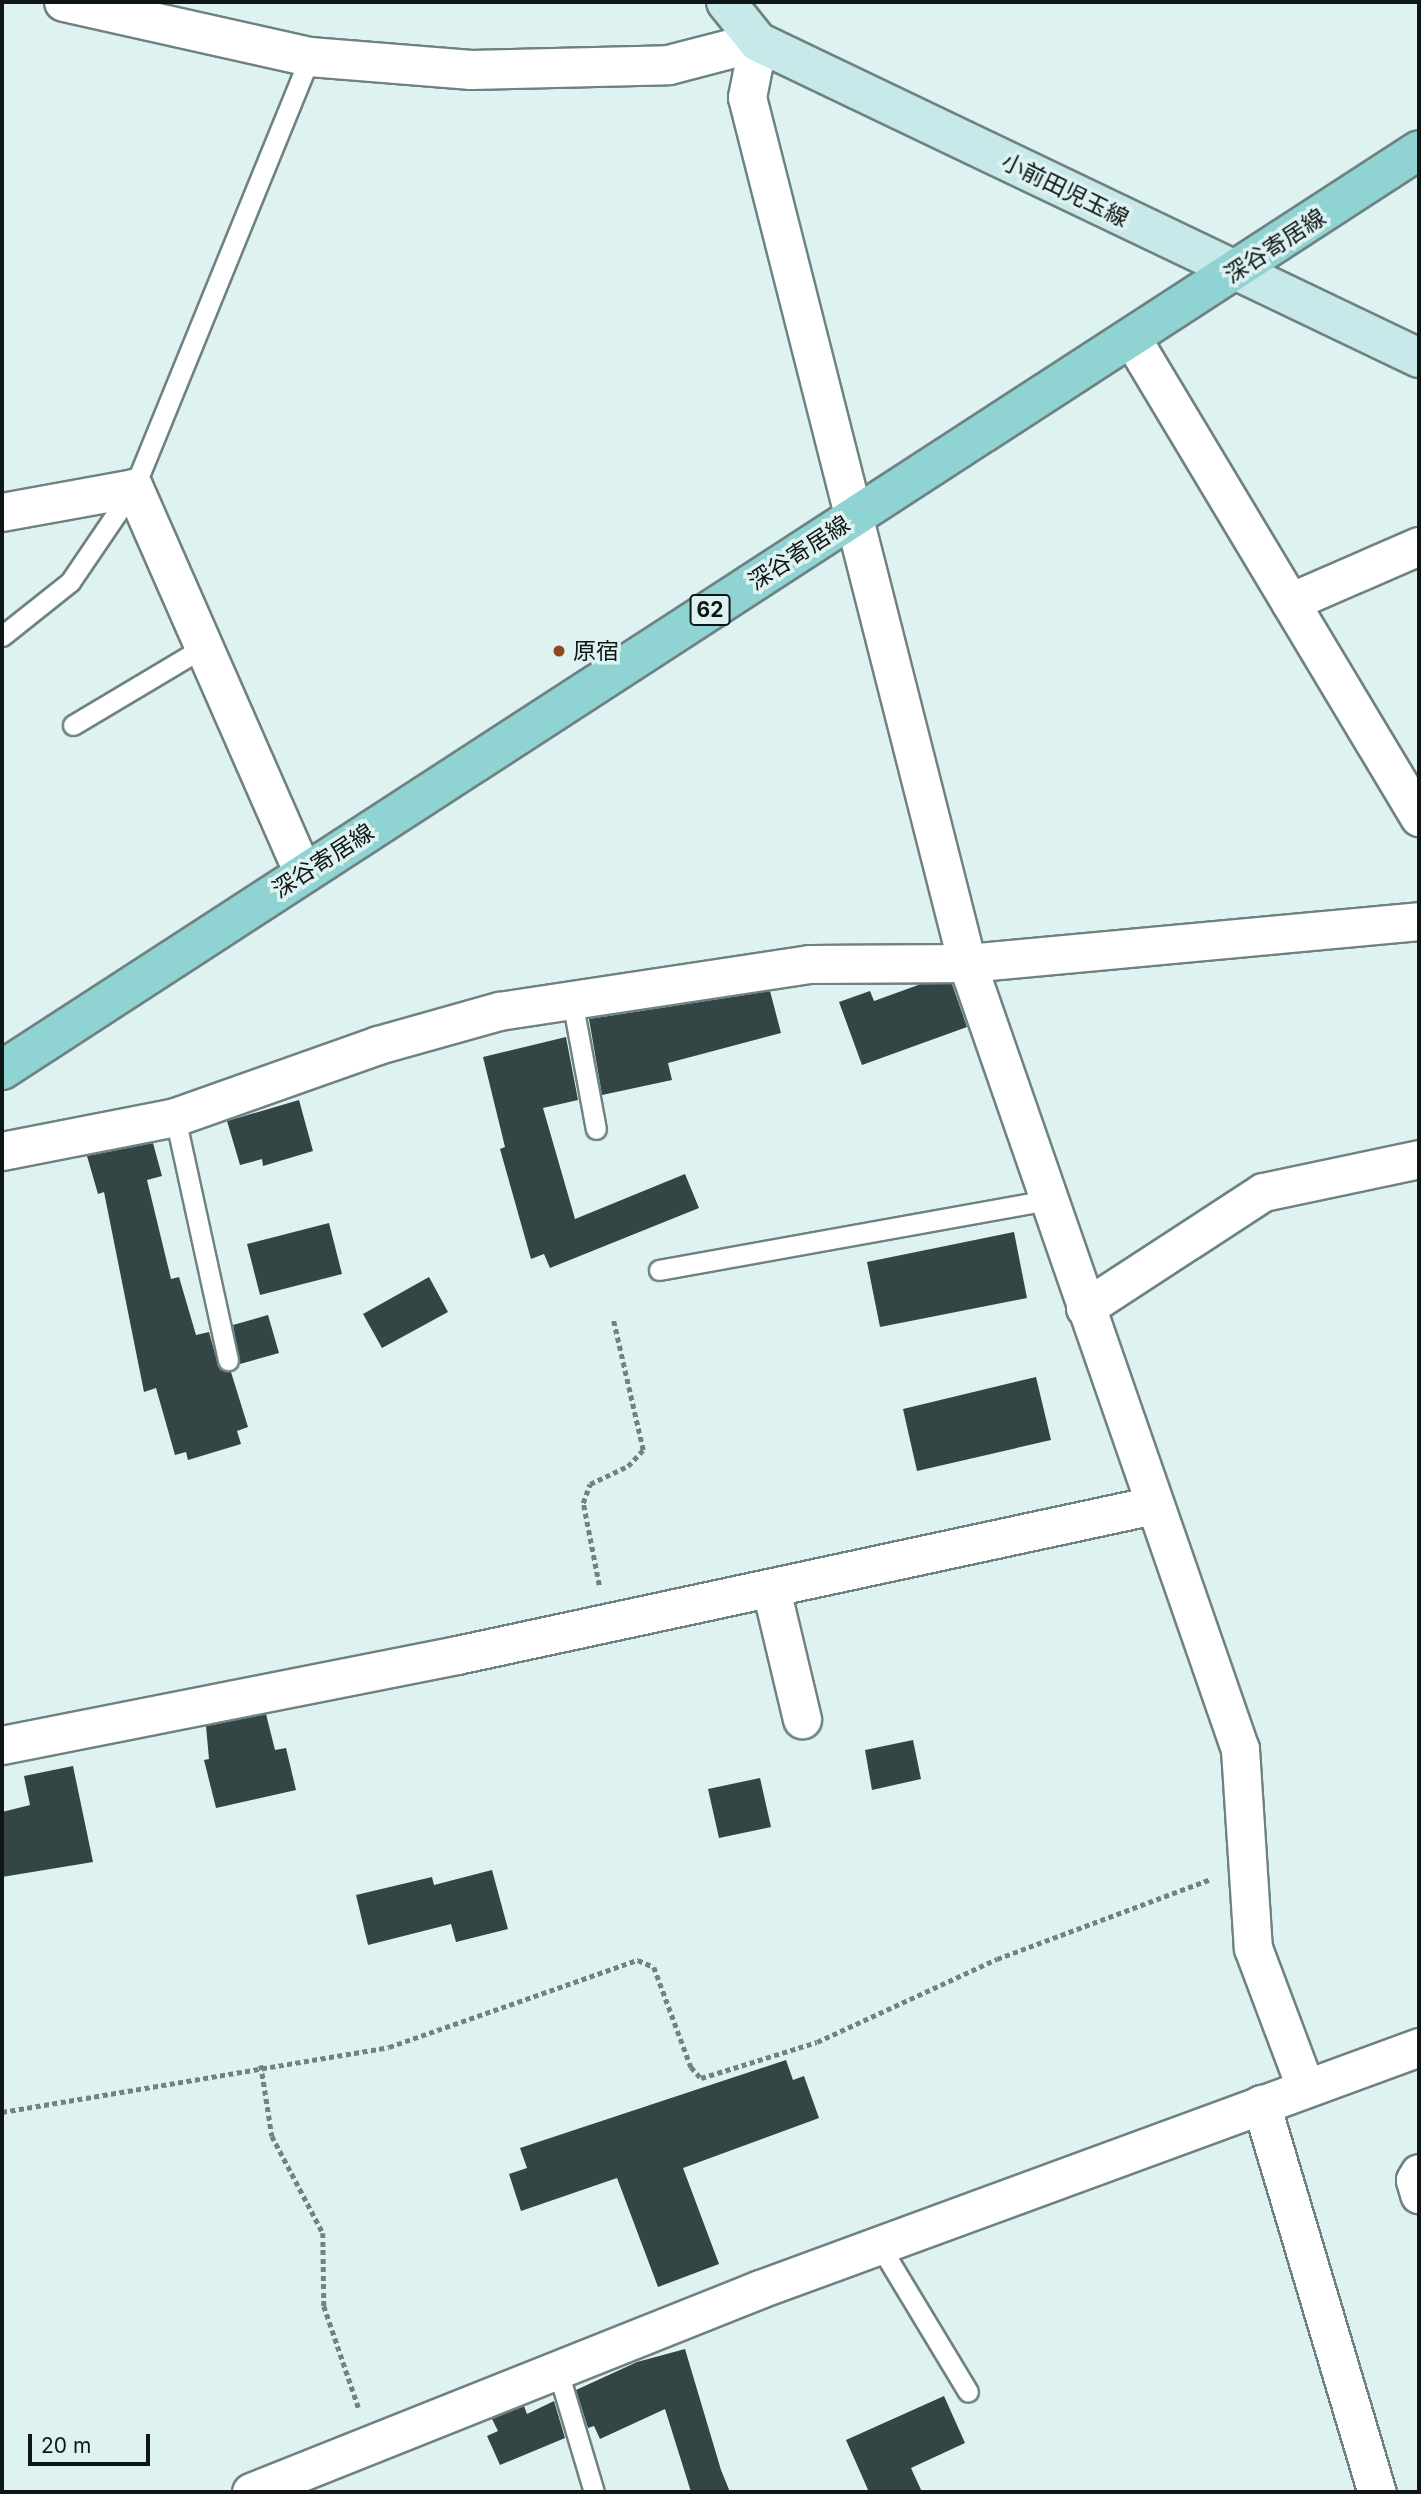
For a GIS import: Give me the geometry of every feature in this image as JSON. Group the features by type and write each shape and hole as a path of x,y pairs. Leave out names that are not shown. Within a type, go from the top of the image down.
{"main road":[{"name":"小前田児玉線","path":"726,2 758,42 1236,273 1419,358"},
{"name":"深谷寄居線","path":"2,1070 1131,337 1236,273 1419,150"}],"street":[{"path":"80,4 310,57 471,70 669,65 758,42 747,97 967,963 1240,1749 1253,1948 1305,2086"},
{"path":"1131,337 1419,817"},
{"path":"2,512 134,488 303,873"},
{"path":"1290,602 1419,546"},
{"path":"2,1151 176,1117 378,1045 499,1011 809,964 967,963 1419,921"},
{"path":"1085,1308 1263,1192 1419,1159"},
{"path":"2,1745 606,1624 1154,1505"},
{"path":"771,1588 802,1719"},
{"path":"251,2492 557,2368 1305,2086 1419,2047"},
{"path":"1261,2104 1377,2492"},
{"path":"1419,2173 1415,2180 1419,2194"}],"lane":[{"path":"2,636 70,582 134,488 310,57"},
{"path":"73,725 204,647"},
{"path":"572,1000 596,1129"},
{"path":"176,1117 228,1360"},
{"path":"659,1270 1048,1200"},
{"path":"880,2246 968,2392"},
{"path":"557,2368 594,2492"}],"path":[{"path":"606,1624 583,1503 590,1484 628,1466 643,1450 612,1320"},
{"path":"2,2112 261,2065 389,2047 638,1960 654,1967 691,2067 701,2078 817,2042 997,1959 1248,1866"},
{"path":"261,2065 272,2136 323,2233 324,2306 370,2444"}],"building":[{"path":"921,984 952,984 967,1027 862,1065 839,1002 870,991 874,1001"},
{"path":"770,991 781,1033 668,1063 672,1080 602,1095 589,1019"},
{"path":"566,1037 578,1100 543,1108 575,1219 685,1174 699,1208 550,1268 544,1254 531,1259 500,1149 505,1147 483,1057"},
{"path":"299,1100 313,1151 263,1166 262,1159 240,1165 227,1121"},
{"path":"153,1143 162,1176 147,1180 171,1279 179,1277 196,1335 209,1332 219,1368 231,1372 248,1427 237,1431 241,1444 188,1460 186,1452 175,1455 156,1388 144,1392 104,1192 98,1194 87,1156"},
{"path":"329,1223 342,1274 260,1295 247,1244"},
{"path":"1014,1232 1027,1298 880,1327 867,1262"},
{"path":"429,1277 448,1312 382,1348 363,1314"},
{"path":"268,1315 279,1353 240,1364 233,1325"},
{"path":"1036,1377 1051,1440 917,1471 903,1409"},
{"path":"266,1714 275,1750 286,1748 296,1790 216,1808 204,1760 209,1759 206,1726"},
{"path":"913,1740 921,1779 872,1790 865,1750"},
{"path":"73,1766 93,1862 2,1877 2,1812 30,1805 24,1776"},
{"path":"760,1778 771,1827 719,1838 708,1789"},
{"path":"492,1870 508,1929 456,1942 451,1924 368,1945 356,1895 432,1877 434,1885"},
{"path":"786,2060 793,2080 804,2076 819,2118 683,2168 719,2264 658,2287 617,2178 521,2211 509,2174 527,2168 520,2148"},
{"path":"685,2349 730,2492 691,2492 665,2409 600,2439 594,2426 588,2428 576,2390 637,2362"},
{"path":"944,2396 965,2443 911,2468 922,2492 869,2492 846,2440"},
{"path":"554,2401 565,2438 500,2465 487,2436 498,2431 492,2419 524,2406 527,2414"}],"place":[{"name":"原宿","path":"559,651"}]}
